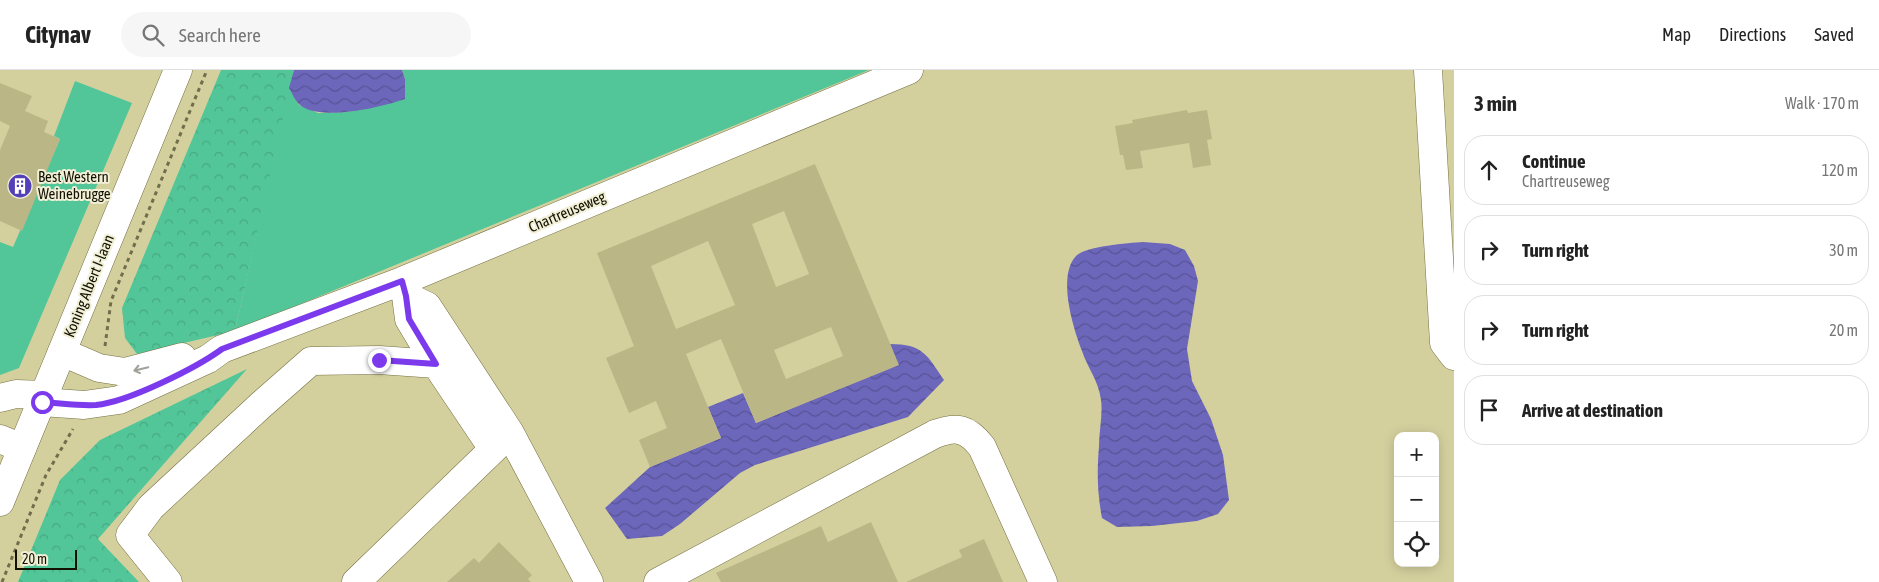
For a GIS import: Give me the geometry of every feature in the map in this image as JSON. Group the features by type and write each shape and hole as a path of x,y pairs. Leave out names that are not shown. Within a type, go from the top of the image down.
{"street":[{"name":"Koning Albert I-laan","path":"0,502 11,444 43,398 178,70"},
{"name":"Chartreuseweg","path":"62,352 99,368 125,372 205,350 222,349 404,288 910,70"},
{"path":"1428,70 1444,342 1454,356"},
{"path":"404,288 427,306 446,357 502,441 589,582"},
{"name":"Chartreuseweg","path":"0,398 16,394 84,405 119,400 208,359 222,349"},
{"path":"168,582 130,535 151,507 261,404 311,362 446,357"},
{"path":"658,582 935,434 948,429 961,430 972,435 982,447 1043,582"},
{"path":"356,582 502,441"}],"path":[{"path":"104,350 111,301 207,70"},
{"path":"2,582 46,474 75,426"}],"green space":[{"path":"221,70 294,70 235,331 137,354 125,338 122,308"},
{"path":"402,70 869,70 235,331 289,88 299,105 318,113 348,112 405,79"},
{"path":"75,81 132,103 19,368 0,375 0,242 13,247 60,139 54,136"},
{"path":"247,369 98,539 139,582 18,582 60,480 100,440"}],"water":[{"path":"294,70 402,70 405,79 405,99 382,106 336,113 309,110 298,103 289,88"},
{"path":"1143,242 1170,244 1185,250 1194,266 1198,281 1187,349 1192,381 1211,419 1223,455 1229,500 1218,514 1197,521 1152,526 1117,527 1102,518 1098,473 1101,400 1098,386 1084,357 1071,316 1067,289 1068,276 1070,265 1076,256 1081,253 1108,246"},
{"path":"890,344 910,346 923,353 944,380 908,417 755,465 740,473 680,524 662,536 627,539 605,508 650,467 721,438 708,407 743,393 756,423 898,365"}],"building":[{"name":"Best Western Weinebrugge","path":"0,83 32,96 25,111 48,121 44,132 60,139 22,231 0,221 0,150 10,126 0,121"},
{"path":"1187,110 1188,113 1207,110 1212,139 1207,140 1211,165 1193,168 1189,143 1140,151 1143,168 1126,170 1123,155 1120,155 1115,126 1133,123 1132,120"},
{"path":"815,164 899,365 756,423 721,339 686,354 721,438 650,467 639,440 667,428 656,401 629,413 606,358 634,346 597,253","holes":["784,211 809,274 776,287 752,224","708,241 735,305 676,329 651,266","831,327 843,356 786,379 774,350"]},
{"path":"871,522 898,582 721,582 716,573 821,526 828,542"},
{"path":"984,539 1003,582 906,582 962,557 959,550"},
{"path":"499,542 532,575 528,579 531,582 447,582 474,558 479,563"}],"place":[{"name":"Best Western Weinebrugge","path":"20,186"}],"route":[{"path":"42,402 84,405 119,400 208,359 222,349 402,281 409,319 436,364 379,360"}]}
